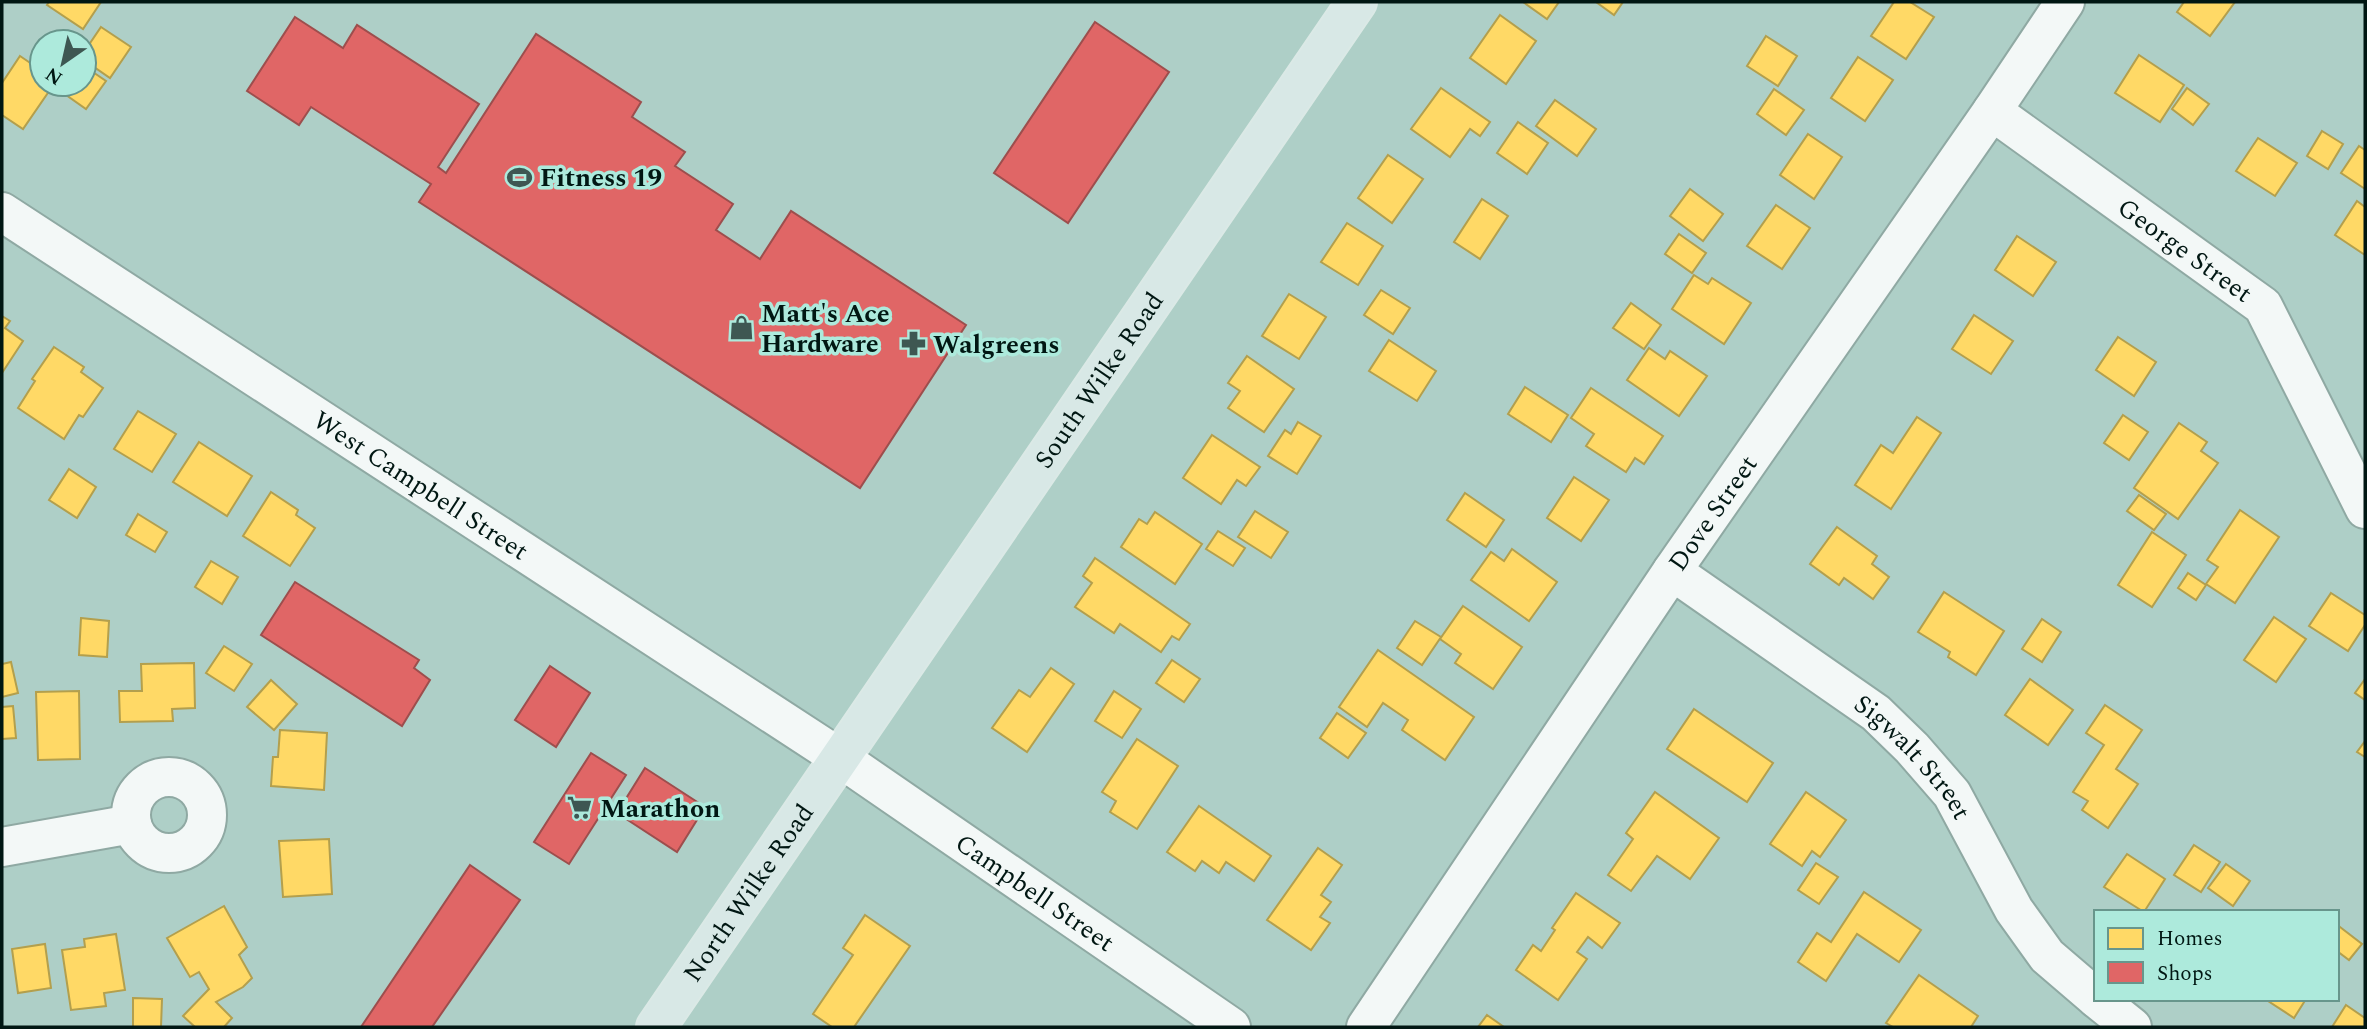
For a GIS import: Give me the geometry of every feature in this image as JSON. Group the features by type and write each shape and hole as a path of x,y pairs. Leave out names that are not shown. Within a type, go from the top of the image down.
{"main road":[{"name":"South Wilke Road","path":"840,758 1357,2"},
{"name":"North Wilke Road","path":"656,1027 840,758"}],"street":[{"name":"Dove Street","path":"1366,1027 1672,571 2065,2"},
{"name":"George Street","path":"1992,111 2263,306 2365,509"},
{"name":"West Campbell Street","path":"2,212 840,758"},
{"name":"Sigwalt Street","path":"1672,571 1876,713 1912,748 1951,794 2014,910 2047,956 2094,997"},
{"name":"Campbell Street","path":"840,758 1231,1027"},
{"path":"2,847 132,824"},
{"name":"Sigwalt Street","path":"2099,1001 2132,1027"}],"building: Homes":[{"path":"49,2 101,2 84,28 47,5"},
{"path":"1523,2 1559,2 1547,19"},
{"path":"1596,2 1623,2 1614,15"},
{"path":"1894,2 1910,2 1934,17 1906,59 1871,36"},
{"path":"2184,2 2235,2 2210,36 2177,12"},
{"path":"1500,15 1536,41 1506,84 1470,58"},
{"path":"101,27 131,47 110,78 98,70 98,31"},
{"path":"1766,36 1797,56 1778,86 1747,66"},
{"path":"2139,55 2184,85 2160,122 2115,93"},
{"path":"20,56 28,61 28,98 44,98 23,129 2,115 2,83"},
{"path":"1858,57 1893,80 1865,121 1831,98"},
{"path":"98,76 106,81 98,92"},
{"path":"1441,88 1490,122 1480,136 1470,129 1450,157 1411,129"},
{"path":"2187,88 2209,104 2193,125 2172,109"},
{"path":"1774,89 1804,110 1786,135 1757,114"},
{"path":"70,98 94,98 86,109"},
{"path":"1555,100 1596,129 1577,156 1536,126"},
{"path":"1518,122 1548,143 1527,174 1497,153"},
{"path":"2322,131 2343,144 2328,169 2307,156"},
{"path":"1808,134 1842,157 1814,199 1780,175"},
{"path":"2258,138 2297,163 2275,196 2236,171"},
{"path":"2359,146 2365,150 2365,189 2341,173"},
{"path":"1388,155 1423,179 1392,223 1358,198"},
{"path":"1690,189 1723,214 1703,241 1670,216"},
{"path":"1482,199 1508,216 1480,259 1454,242"},
{"path":"2357,201 2365,207 2365,255 2335,235"},
{"path":"1776,205 1810,228 1782,269 1747,246"},
{"path":"1347,223 1383,246 1358,285 1321,262"},
{"path":"1679,234 1706,253 1692,273 1665,254"},
{"path":"2017,236 2056,262 2033,296 1995,270"},
{"path":"1694,275 1708,284 1712,278 1751,303 1724,344 1672,309"},
{"path":"1381,290 1410,308 1393,334 1364,315"},
{"path":"1289,294 1326,317 1299,359 1262,336"},
{"path":"1631,303 1661,325 1644,349 1613,328"},
{"path":"1974,315 2013,341 1991,374 1952,349"},
{"path":"2,316 10,321 5,328 23,341 2,373"},
{"path":"2118,337 2156,362 2134,396 2096,370"},
{"path":"1389,340 1436,371 1417,401 1369,371"},
{"path":"54,347 84,367 81,372 103,388 83,417 79,415 64,439 18,408 35,381 32,379"},
{"path":"1649,348 1665,359 1670,351 1707,376 1679,416 1627,380"},
{"path":"1247,356 1294,389 1264,432 1228,408 1240,391 1228,383"},
{"path":"1525,387 1568,415 1551,442 1508,414"},
{"path":"1591,388 1663,436 1644,464 1635,458 1626,472 1586,446 1594,434 1571,418"},
{"path":"138,411 176,434 152,472 114,449"},
{"path":"2123,415 2148,432 2129,460 2104,443"},
{"path":"1917,417 1941,433 1891,509 1855,485 1881,445 1893,453"},
{"path":"1298,422 1321,436 1297,474 1268,456 1285,430 1291,434"},
{"path":"2179,423 2207,442 2201,451 2218,463 2178,519 2134,488"},
{"path":"1212,435 1260,467 1246,486 1237,480 1221,504 1183,478"},
{"path":"199,442 252,476 227,516 173,482"},
{"path":"69,469 96,487 77,518 49,500"},
{"path":"1574,477 1609,500 1581,541 1547,518"},
{"path":"271,492 298,510 296,515 315,528 290,566 243,536"},
{"path":"1465,493 1504,520 1486,547 1447,520"},
{"path":"2139,495 2166,514 2154,530 2127,511"},
{"path":"2240,510 2279,537 2235,603 2206,584 2218,567 2207,560"},
{"path":"1255,511 1288,532 1271,558 1238,537"},
{"path":"1155,512 1202,544 1175,584 1121,547 1139,519 1147,524"},
{"path":"138,514 167,532 155,552 126,535"},
{"path":"1837,527 1877,556 1872,564 1889,577 1873,599 1844,578 1839,585 1810,564"},
{"path":"1218,531 1245,548 1233,566 1206,549"},
{"path":"2152,532 2186,555 2152,607 2118,585"},
{"path":"1512,549 1557,582 1529,621 1471,580 1491,552 1504,561"},
{"path":"1095,558 1190,624 1179,640 1172,636 1161,652 1120,624 1114,633 1075,607 1092,583 1083,576"},
{"path":"211,561 238,577 222,604 195,587"},
{"path":"2188,573 2206,585 2196,600 2178,588"},
{"path":"1944,592 2004,631 1976,675 1948,657 1950,652 1918,632"},
{"path":"2331,593 2365,615 2365,625 2348,651 2309,626"},
{"path":"1463,606 1522,647 1493,689 1455,663 1461,654 1440,639"},
{"path":"2274,617 2306,639 2276,682 2244,660"},
{"path":"81,618 109,621 107,657 79,655"},
{"path":"2042,619 2061,632 2042,662 2022,649"},
{"path":"1415,621 1441,637 1422,665 1397,648"},
{"path":"224,646 252,664 234,691 206,673"},
{"path":"1378,650 1474,717 1445,760 1402,730 1408,720 1383,703 1367,727 1339,707"},
{"path":"1172,660 1200,679 1184,702 1156,683"},
{"path":"11,662 18,693 2,697 2,664"},
{"path":"194,663 195,708 172,709 173,721 120,722 119,691 142,691 141,664"},
{"path":"1051,668 1074,684 1027,752 992,728 1019,690 1030,697"},
{"path":"2030,679 2073,710 2048,745 2005,715"},
{"path":"2365,679 2365,700 2355,693"},
{"path":"271,680 297,704 274,730 247,707"},
{"path":"79,691 80,759 38,760 36,692"},
{"path":"1114,691 1141,709 1122,738 1095,721"},
{"path":"2105,705 2142,730 2116,769 2138,784 2108,828 2082,810 2088,801 2073,792 2104,745 2086,733"},
{"path":"13,706 16,738 2,739 2,707"},
{"path":"1694,709 1773,763 1747,802 1667,749"},
{"path":"1337,713 1366,733 1348,758 1320,738"},
{"path":"280,730 327,733 324,790 271,786 273,757 278,757"},
{"path":"1137,739 1178,766 1137,829 1110,812 1116,801 1102,792"},
{"path":"2365,741 2365,757 2357,752"},
{"path":"1655,792 1719,838 1690,879 1657,856 1631,891 1608,875 1633,839 1626,833"},
{"path":"1806,792 1846,820 1820,857 1812,851 1802,866 1770,844"},
{"path":"1199,806 1271,856 1254,881 1226,862 1219,873 1202,861 1195,871 1167,852"},
{"path":"329,839 332,894 283,897 279,841"},
{"path":"2194,845 2220,862 2201,892 2174,875"},
{"path":"1318,848 1342,865 1321,895 1331,902 1320,917 1330,923 1311,950 1267,920"},
{"path":"2127,854 2165,879 2145,910 2141,910 2104,887"},
{"path":"1816,863 1838,877 1819,904 1798,890"},
{"path":"2226,864 2250,881 2233,906 2208,888"},
{"path":"1864,892 1921,930 1899,962 1857,934 1826,981 1798,962 1817,933 1831,942"},
{"path":"1576,893 1620,923 1602,948 1588,937 1577,952 1587,959 1558,1000 1516,970 1533,945 1541,951 1555,930 1552,928"},
{"path":"224,906 247,947 239,955 252,978 243,987 216,1002 232,1018 224,1027 195,1027 183,1016 209,989 199,972 190,977 167,938"},
{"path":"865,915 910,946 854,1027 832,1027 813,1014 853,955 843,948"},
{"path":"2339,928 2362,944 2349,960 2339,952"},
{"path":"116,934 125,990 104,993 106,1006 71,1010 62,950 85,947 84,939"},
{"path":"45,944 51,988 18,993 12,949"},
{"path":"1919,975 1978,1016 1971,1027 1893,1027 1886,1023"},
{"path":"133,998 162,999 161,1027 133,1027"},
{"path":"2268,1001 2305,1001 2294,1018"},
{"path":"2346,1005 2365,1018 2365,1027 2332,1027"},
{"path":"1487,1015 1504,1027 1478,1027"}],"building: Shops":[{"path":"295,17 343,48 357,25 479,104 438,167 446,173 536,34 641,102 632,117 685,152 675,166 733,204 716,230 760,259 791,211 966,325 860,488 419,202 431,184 311,107 299,125 247,91"},
{"path":"1095,22 1169,72 1068,223 994,173"},
{"path":"295,582 419,660 414,668 430,680 402,726 261,635"},
{"path":"550,666 590,693 556,747 515,720"},
{"name":"Marathon","path":"591,753 626,775 569,864 534,842"},
{"name":"Marathon","path":"645,768 705,807 677,852 617,813"},
{"path":"470,865 520,900 432,1027 361,1027"}],"place":[{"name":"Fitness 19","path":"520,177"},
{"name":"Matt's Ace Hardware","path":"741,328"},
{"name":"Walgreens","path":"913,344"},
{"name":"Marathon","path":"580,808"}]}
